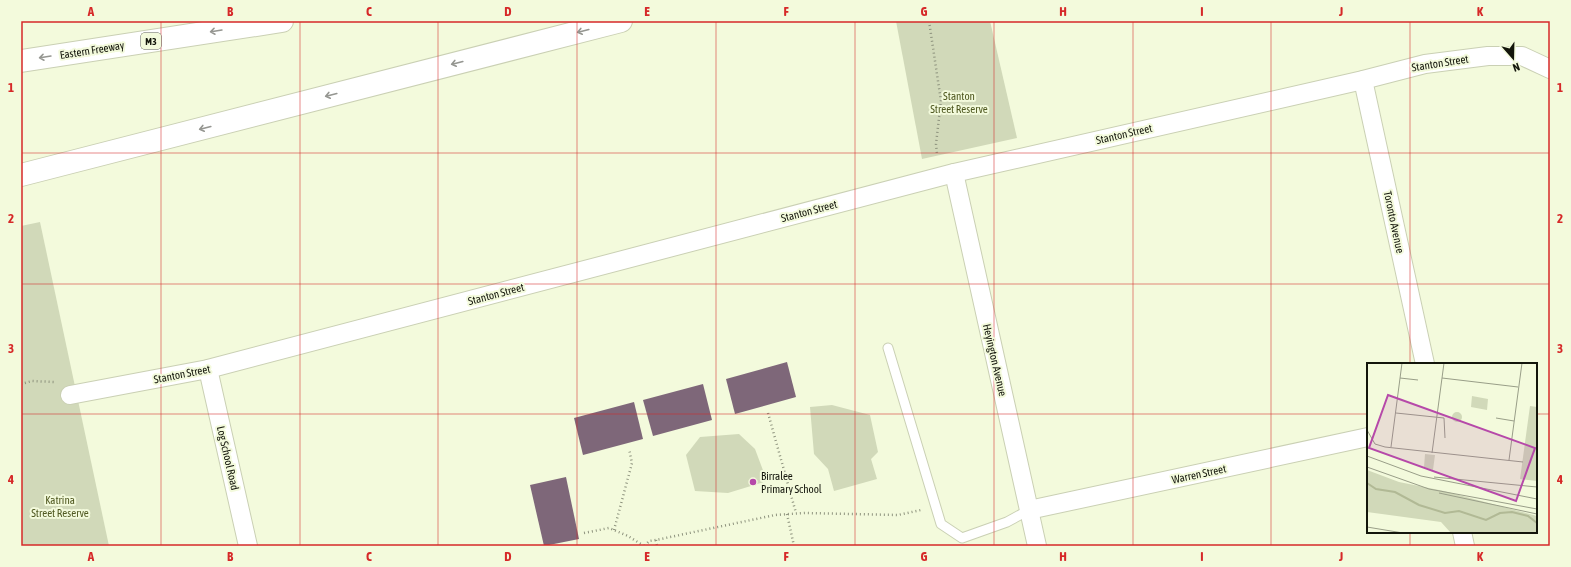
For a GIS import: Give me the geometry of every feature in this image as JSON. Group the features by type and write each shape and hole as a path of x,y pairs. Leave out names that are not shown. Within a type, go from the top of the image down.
{"highway":[{"name":"Eastern Freeway","path":"21,61 282,21"},
{"path":"21,175 621,21"}],"street":[{"name":"Stanton Street","path":"70,395 208,369 954,173 1363,80 1425,64 1488,56 1522,56 1550,69"},
{"name":"Toronto Avenue","path":"1363,80 1425,363"},
{"name":"Heyington Avenue","path":"954,173 1037,546"},
{"name":"Log School Road","path":"208,369 248,546"},
{"name":"Warren Street","path":"1029,510 1367,437"},
{"path":"1462,533 1465,546"}],"lane":[{"path":"888,348 940,524 962,538 1007,522 1029,510"}],"path":[{"path":"929,21 940,101 936,144 937,154"},
{"path":"21,384 32,381 54,382 70,395"},
{"path":"768,413 796,513"},
{"path":"614,530 632,463 629,449"},
{"path":"584,533 609,528 628,536 645,546 649,541 775,515 796,513 898,515 935,507"},
{"path":"787,514 794,546"},
{"path":"656,540 657,546"}],"green space":[{"name":"Stanton Street Reserve","path":"896,21 990,21 1017,138 922,159"},
{"name":"Katrina Street Reserve","path":"40,222 109,546 21,546 21,226"},
{"path":"832,405 870,415 878,452 871,459 877,479 834,491 828,469 814,454 810,407"},
{"path":"739,434 755,449 767,481 728,493 695,491 686,455 700,437"}],"building":[{"path":"787,362 796,397 735,414 726,379"},
{"path":"703,384 712,420 653,436 643,400"},
{"path":"634,402 643,439 583,455 574,418"},
{"path":"566,477 579,539 544,546 530,485"}],"place":[{"name":"Birralee Primary School","path":"753,482"}]}
